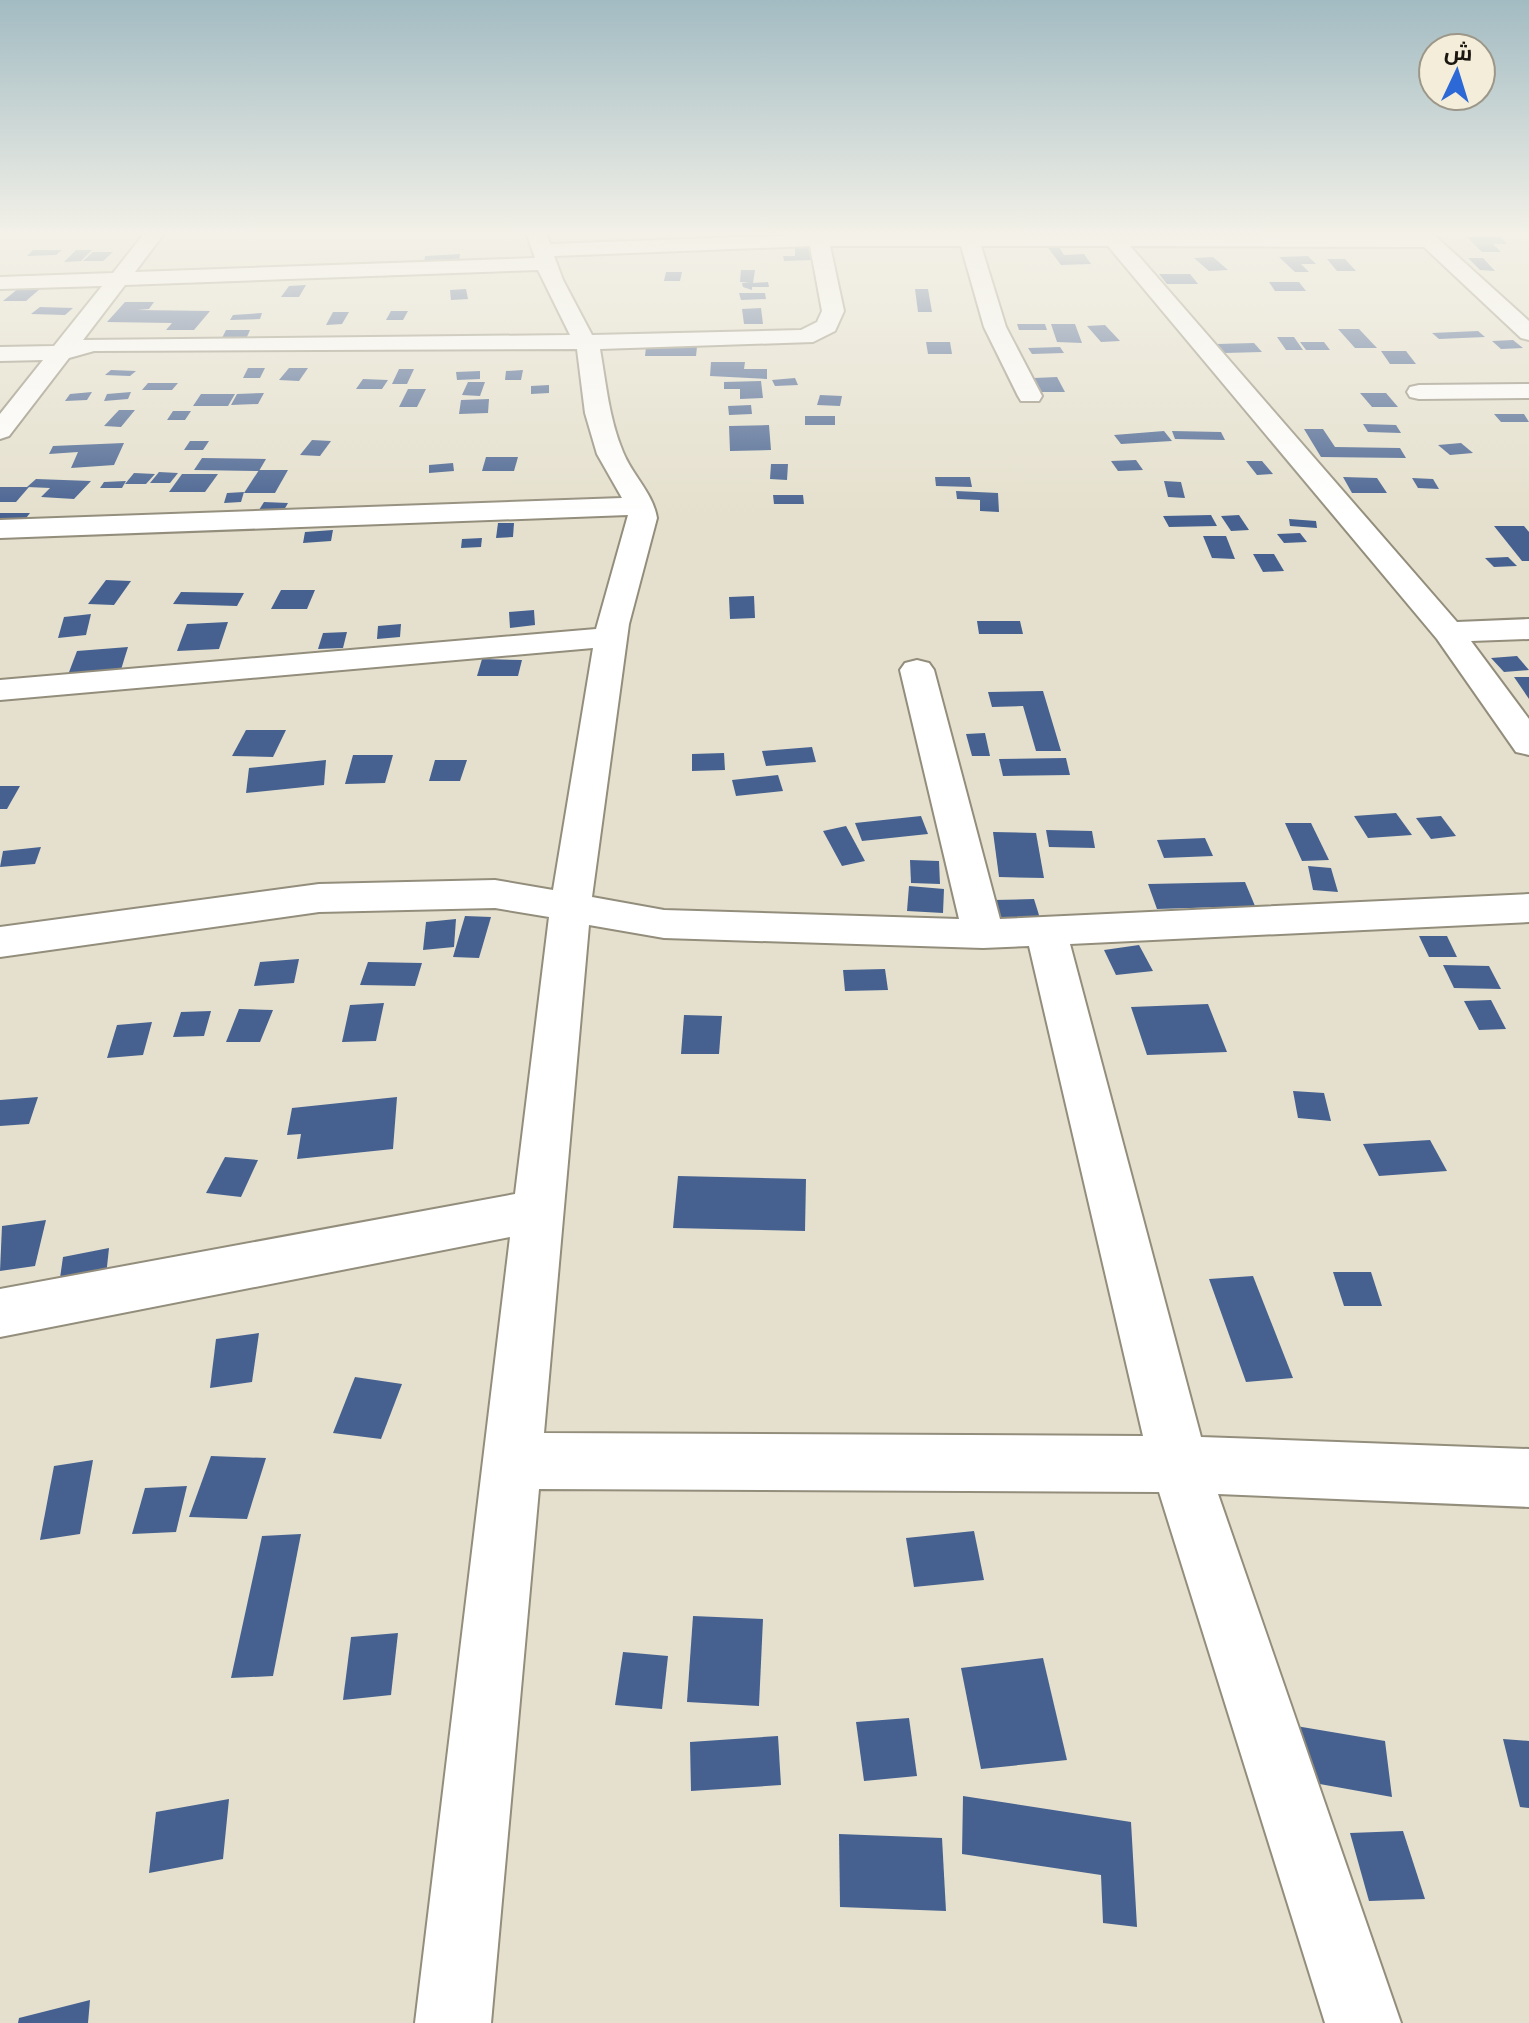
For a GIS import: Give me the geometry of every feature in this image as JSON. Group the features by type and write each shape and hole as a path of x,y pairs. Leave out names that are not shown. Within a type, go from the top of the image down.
{"street":[{"path":"0,431 79,329"},
{"path":"453,2023 570,908 611,637 643,518 641,506 610,454 598,413 585,342 579,329"},
{"path":"0,354 60,353 93,344 585,342 805,337 820,329"},
{"path":"996,329 1030,396"},
{"path":"1190,329 1448,632 1529,744"},
{"path":"1419,392 1529,391"},
{"path":"0,529 641,506"},
{"path":"1448,632 1529,629"},
{"path":"0,690 611,637"},
{"path":"917,670 983,934"},
{"path":"0,942 319,898 495,894 664,924 983,934 1529,908"},
{"path":"1046,931 1179,1464 1363,2023"},
{"path":"0,1313 538,1211"},
{"path":"512,1461 1179,1464 1529,1478"}],"building":[{"path":"1053,329 1077,329 1082,343 1057,342"},
{"path":"1090,329 1109,329 1120,341 1101,342"},
{"path":"1338,329 1359,329 1377,348 1355,348"},
{"path":"226,330 250,330 246,339 221,340"},
{"path":"1478,331 1485,337 1439,339 1432,333"},
{"path":"1277,337 1294,337 1303,350 1286,350"},
{"path":"1513,340 1523,348 1501,349 1492,341"},
{"path":"926,342 950,342 952,354 928,354"},
{"path":"1300,342 1324,342 1330,350 1306,350"},
{"path":"1254,343 1262,352 1224,353 1217,344"},
{"path":"646,347 697,347 696,356 645,356"},
{"path":"1060,347 1064,353 1032,354 1028,348"},
{"path":"1381,351 1406,351 1416,364 1390,364"},
{"path":"711,362 745,362 744,369 767,369 767,379 710,376"},
{"path":"248,368 265,368 260,378 243,378"},
{"path":"289,368 308,368 299,381 279,380"},
{"path":"399,369 414,369 407,384 392,384"},
{"path":"111,370 136,371 130,376 105,375"},
{"path":"523,370 521,380 505,380 506,371"},
{"path":"480,371 480,379 457,380 456,372"},
{"path":"1057,377 1065,392 1041,392 1034,378"},
{"path":"795,378 798,385 775,386 772,380"},
{"path":"363,379 388,380 382,389 356,389"},
{"path":"761,381 763,398 740,399 740,389 724,389 724,382"},
{"path":"468,382 485,382 480,396 462,395"},
{"path":"148,383 178,383 172,390 142,390"},
{"path":"549,385 549,393 531,394 531,386"},
{"path":"408,389 426,389 417,407 399,407"},
{"path":"92,392 87,400 65,401 70,394"},
{"path":"131,392 128,399 104,401 107,394"},
{"path":"264,393 258,404 231,405 237,394"},
{"path":"1360,393 1386,393 1398,407 1372,407"},
{"path":"201,394 235,394 228,406 193,406"},
{"path":"820,395 842,396 840,406 817,405"},
{"path":"489,399 488,413 459,414 461,400"},
{"path":"751,405 752,414 729,415 728,406"},
{"path":"119,410 135,410 121,427 104,426"},
{"path":"173,411 191,411 185,420 167,420"},
{"path":"1494,414 1524,414 1529,422 1501,422"},
{"path":"805,416 835,416 835,425 805,425"},
{"path":"1363,424 1396,425 1401,433 1368,432"},
{"path":"769,425 771,450 730,451 729,426"},
{"path":"1304,429 1323,429 1335,447 1400,448 1406,458 1321,457"},
{"path":"1164,431 1172,441 1121,444 1114,435"},
{"path":"1172,431 1221,432 1225,440 1175,439"},
{"path":"312,440 331,441 320,456 300,455"},
{"path":"190,441 209,441 203,450 184,450"},
{"path":"124,443 114,465 71,468 78,452 49,454 53,446"},
{"path":"1461,443 1473,453 1450,455 1438,445"},
{"path":"486,457 518,457 514,471 482,471"},
{"path":"202,458 266,459 259,471 194,470"},
{"path":"1136,460 1143,470 1118,471 1111,461"},
{"path":"1246,461 1262,461 1273,474 1257,475"},
{"path":"453,463 454,471 429,473 429,465"},
{"path":"771,464 788,464 787,480 770,479"},
{"path":"259,470 288,470 275,493 244,493"},
{"path":"159,472 178,473 170,483 150,483"},
{"path":"134,473 155,474 146,484 125,484"},
{"path":"182,474 218,474 205,492 169,492"},
{"path":"935,477 970,477 972,487 936,486"},
{"path":"1343,477 1377,478 1387,493 1352,493"},
{"path":"1412,478 1433,479 1439,489 1418,488"},
{"path":"36,479 91,481 74,499 41,497 50,488 27,487"},
{"path":"126,481 122,488 100,488 104,482"},
{"path":"1164,481 1181,482 1185,498 1168,497"},
{"path":"0,487 29,487 16,502 0,502"},
{"path":"956,491 998,493 999,512 980,511 980,500 957,499"},
{"path":"244,492 241,502 224,503 227,493"},
{"path":"773,495 803,495 804,504 774,504"},
{"path":"264,502 288,503 284,510 259,510"},
{"path":"0,513 30,513 20,526 0,526"},
{"path":"1211,515 1217,526 1169,527 1163,516"},
{"path":"1239,515 1249,530 1231,531 1221,516"},
{"path":"1289,519 1316,521 1317,528 1290,526"},
{"path":"498,523 514,523 513,537 496,538"},
{"path":"1494,526 1524,526 1529,532 1529,561 1522,561"},
{"path":"333,530 331,541 303,543 305,532"},
{"path":"1300,533 1307,542 1284,543 1277,534"},
{"path":"1203,536 1226,536 1235,559 1212,558"},
{"path":"482,538 481,547 461,548 462,539"},
{"path":"1253,554 1274,554 1284,571 1263,572"},
{"path":"1508,557 1517,566 1494,567 1485,558"},
{"path":"106,580 131,581 114,605 88,604"},
{"path":"281,590 315,590 307,609 271,609"},
{"path":"181,592 244,593 237,606 173,604"},
{"path":"754,596 755,618 730,619 729,597"},
{"path":"534,610 535,625 510,628 509,612"},
{"path":"91,614 86,635 58,638 64,617"},
{"path":"977,621 1020,621 1023,634 979,634"},
{"path":"228,622 219,649 177,651 187,624"},
{"path":"401,624 400,637 377,639 378,626"},
{"path":"347,632 343,648 318,649 323,633"},
{"path":"128,647 119,676 66,680 77,651"},
{"path":"1517,656 1529,670 1504,672 1491,658"},
{"path":"482,659 522,660 518,676 477,676"},
{"path":"1514,677 1529,677 1529,699"},
{"path":"1043,691 1061,751 1036,751 1023,706 992,707 988,692"},
{"path":"246,730 286,730 273,757 232,756"},
{"path":"985,733 990,756 972,756 966,734"},
{"path":"812,747 816,762 766,766 762,751"},
{"path":"724,753 725,770 692,771 692,754"},
{"path":"353,755 393,755 385,783 345,784"},
{"path":"1066,758 1070,775 1003,776 999,759"},
{"path":"326,760 324,785 246,793 249,768"},
{"path":"435,760 467,760 460,781 429,781"},
{"path":"778,775 783,791 736,796 732,780"},
{"path":"0,786 20,786 7,809 0,809"},
{"path":"1396,813 1412,835 1368,838 1354,816"},
{"path":"921,816 928,834 862,841 855,823"},
{"path":"1441,816 1456,836 1431,839 1416,818"},
{"path":"1285,823 1311,823 1329,860 1302,861"},
{"path":"846,826 865,861 842,866 823,831"},
{"path":"1046,830 1092,831 1095,848 1049,847"},
{"path":"993,832 1036,833 1044,878 999,877"},
{"path":"1205,838 1213,856 1164,858 1157,840"},
{"path":"41,847 35,864 0,867 3,851"},
{"path":"910,860 939,861 940,884 911,883"},
{"path":"1308,866 1331,868 1338,892 1313,890"},
{"path":"1245,882 1255,906 1157,909 1148,884"},
{"path":"909,886 944,889 943,913 907,911"},
{"path":"1034,899 1043,928 1002,929 994,900"},
{"path":"465,916 491,917 479,958 453,957"},
{"path":"456,919 454,947 423,950 426,922"},
{"path":"1419,936 1447,936 1457,957 1429,957"},
{"path":"1139,945 1153,971 1116,975 1104,950"},
{"path":"299,959 294,983 254,986 260,962"},
{"path":"368,962 422,963 415,986 360,985"},
{"path":"1443,965 1489,966 1501,989 1454,988"},
{"path":"885,969 888,990 845,991 843,970"},
{"path":"1491,1000 1506,1029 1479,1030 1464,1001"},
{"path":"384,1003 376,1041 342,1042 350,1005"},
{"path":"1208,1004 1227,1052 1147,1055 1131,1007"},
{"path":"239,1009 273,1010 260,1042 226,1042"},
{"path":"211,1011 204,1036 173,1037 181,1012"},
{"path":"684,1015 722,1016 719,1054 681,1054"},
{"path":"152,1022 143,1055 107,1058 117,1025"},
{"path":"1293,1091 1324,1093 1331,1121 1298,1118"},
{"path":"38,1097 29,1124 0,1126 0,1100"},
{"path":"397,1097 393,1149 297,1159 301,1134 287,1135 292,1108"},
{"path":"1430,1140 1447,1171 1379,1176 1363,1144"},
{"path":"225,1157 258,1160 241,1197 206,1193"},
{"path":"678,1176 806,1179 805,1231 673,1228"},
{"path":"46,1220 35,1266 0,1271 2,1226"},
{"path":"109,1248 106,1276 59,1285 63,1257"},
{"path":"1333,1272 1371,1272 1382,1306 1344,1306"},
{"path":"1253,1276 1293,1378 1246,1382 1209,1279"},
{"path":"259,1333 252,1382 210,1388 216,1339"},
{"path":"355,1377 402,1384 381,1439 333,1433"},
{"path":"211,1456 266,1458 247,1519 189,1517"},
{"path":"93,1460 80,1534 40,1540 54,1466"},
{"path":"187,1486 176,1532 132,1534 145,1488"},
{"path":"974,1531 984,1580 914,1587 906,1538"},
{"path":"301,1534 273,1676 231,1678 262,1536"},
{"path":"693,1616 763,1619 759,1706 687,1702"},
{"path":"398,1633 391,1695 343,1700 351,1637"},
{"path":"623,1652 668,1656 662,1709 615,1705"},
{"path":"1043,1658 1067,1760 981,1769 961,1668"},
{"path":"909,1718 917,1776 864,1781 856,1722"},
{"path":"1296,1726 1385,1741 1392,1797 1303,1781"},
{"path":"778,1736 781,1785 691,1791 690,1742"},
{"path":"1503,1739 1529,1741 1529,1808 1520,1807"},
{"path":"963,1796 1131,1822 1137,1927 1103,1923 1101,1875 962,1854"},
{"path":"229,1799 223,1859 149,1873 156,1812"},
{"path":"1403,1831 1425,1899 1369,1901 1350,1833"},
{"path":"839,1834 942,1838 946,1911 840,1907"},
{"path":"90,2000 88,2023 18,2023 19,2018"}]}
